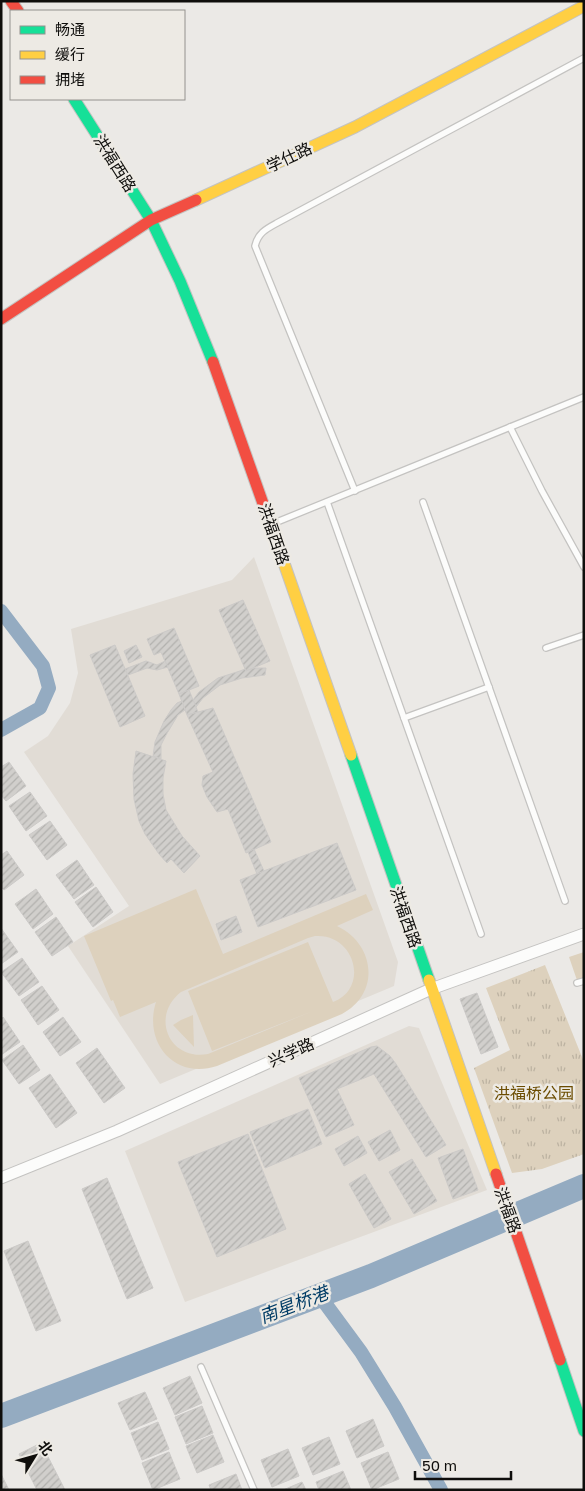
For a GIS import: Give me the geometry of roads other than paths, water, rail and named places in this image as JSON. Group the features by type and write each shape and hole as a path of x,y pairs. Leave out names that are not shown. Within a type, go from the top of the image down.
{"street":[{"name":"学仕路","path":"1,319 151,220 355,127 584,6"},
{"name":"洪福西路","path":"75,100 151,220 180,281 221,381 431,989"},
{"name":"兴学路","path":"1,1178 117,1131 431,989 584,934"},
{"name":"洪福路","path":"431,989 584,1431"}],"lane":[{"path":"355,491 255,246 256,239 262,232 277,223 584,58"},
{"path":"270,525 584,397"},
{"path":"510,427 584,568"},
{"path":"327,502 481,934"},
{"path":"423,502 565,901"},
{"path":"546,648 584,635"},
{"path":"404,718 489,687"},
{"path":"577,983 584,980"},
{"path":"201,1367 254,1490"}],"waterway":[{"path":"1,611 43,666 49,688 40,708 1,730"},
{"name":"南星桥港","path":"1,1416 371,1276 584,1186"},
{"path":"319,1295 361,1352 395,1407 441,1490"}],"park label":[{"name":"洪福桥公园","path":"534,1093"}]}
